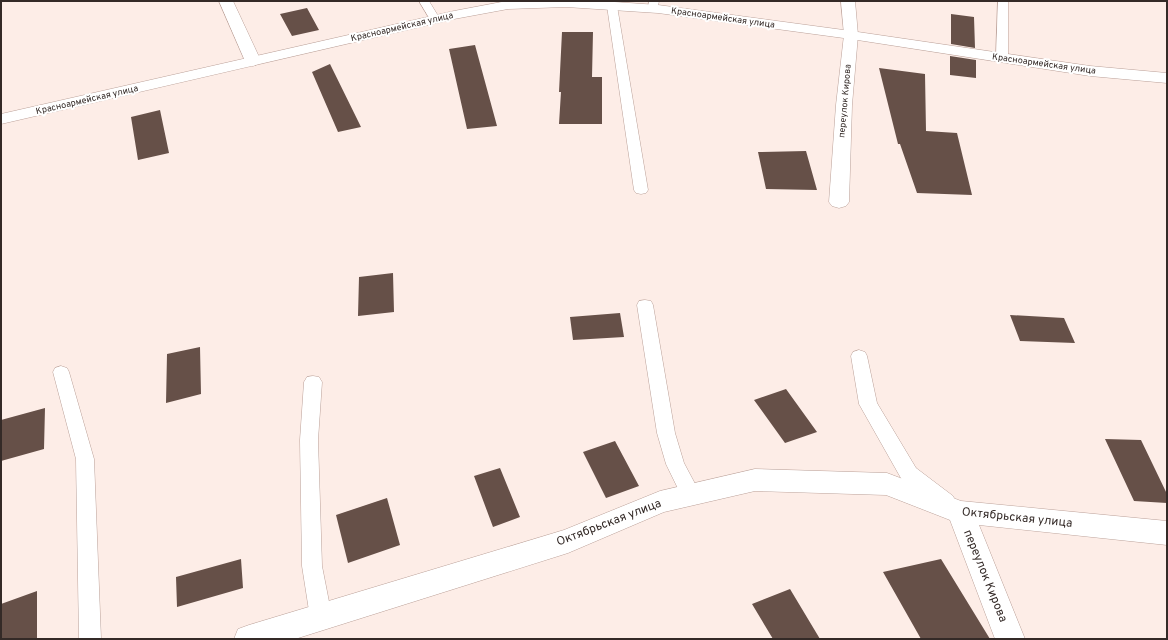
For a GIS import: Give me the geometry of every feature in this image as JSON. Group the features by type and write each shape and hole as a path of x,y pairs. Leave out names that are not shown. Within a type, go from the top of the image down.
{"main road":[{"path":"226,1 253,61"},
{"name":"переулок Кирова","path":"839,202 844,105 851,35 848,1"},
{"name":"Красноармейская улица","path":"1,119 436,19 508,5 557,2 612,6 654,5 1090,71 1167,78"},
{"name":"Октябрьская улица","path":"249,639 568,541 660,502 756,480 887,484 960,512 1167,533"},
{"name":"переулок Кирова","path":"960,512 1010,639"}],"lane":[{"path":"424,1 436,19"},
{"path":"1002,1 1002,58"},
{"path":"612,6 641,190"},
{"path":"645,305 666,433 675,464 691,495"},
{"path":"859,356 868,404 909,474 960,512"},
{"path":"61,372 85,459 90,639"},
{"path":"313,382 309,440 312,566 321,617"}],"building":[{"path":"307,8 319,30 292,36 280,14"},
{"path":"951,14 974,17 975,48 951,44"},
{"path":"562,32 593,32 592,77 602,77 602,124 559,124"},
{"path":"475,45 497,126 467,129 449,49"},
{"path":"950,56 976,60 976,78 950,75"},
{"path":"330,64 361,127 338,132 312,72"},
{"path":"879,68 925,74 926,131 957,133 972,195 917,193 900,144 898,144"},
{"path":"160,110 169,153 138,160 131,117"},
{"path":"806,151 817,190 766,189 758,152"},
{"path":"393,273 394,312 358,316 359,277"},
{"path":"620,313 624,337 573,340 570,317"},
{"path":"1010,315 1064,318 1075,343 1020,341"},
{"path":"200,347 201,394 166,403 167,354"},
{"path":"786,389 817,432 785,443 754,400"},
{"path":"45,408 44,449 1,461 1,420"},
{"path":"1105,439 1141,440 1167,494 1167,503 1134,501"},
{"path":"615,441 639,486 606,498 583,452"},
{"path":"500,468 520,517 493,527 474,476"},
{"path":"387,498 400,545 348,563 336,515"},
{"path":"241,559 243,588 177,607 176,577"},
{"path":"941,559 990,639 921,639 883,572"},
{"path":"790,589 820,639 773,639 752,604"},
{"path":"37,591 37,639 1,639 1,604"}]}
